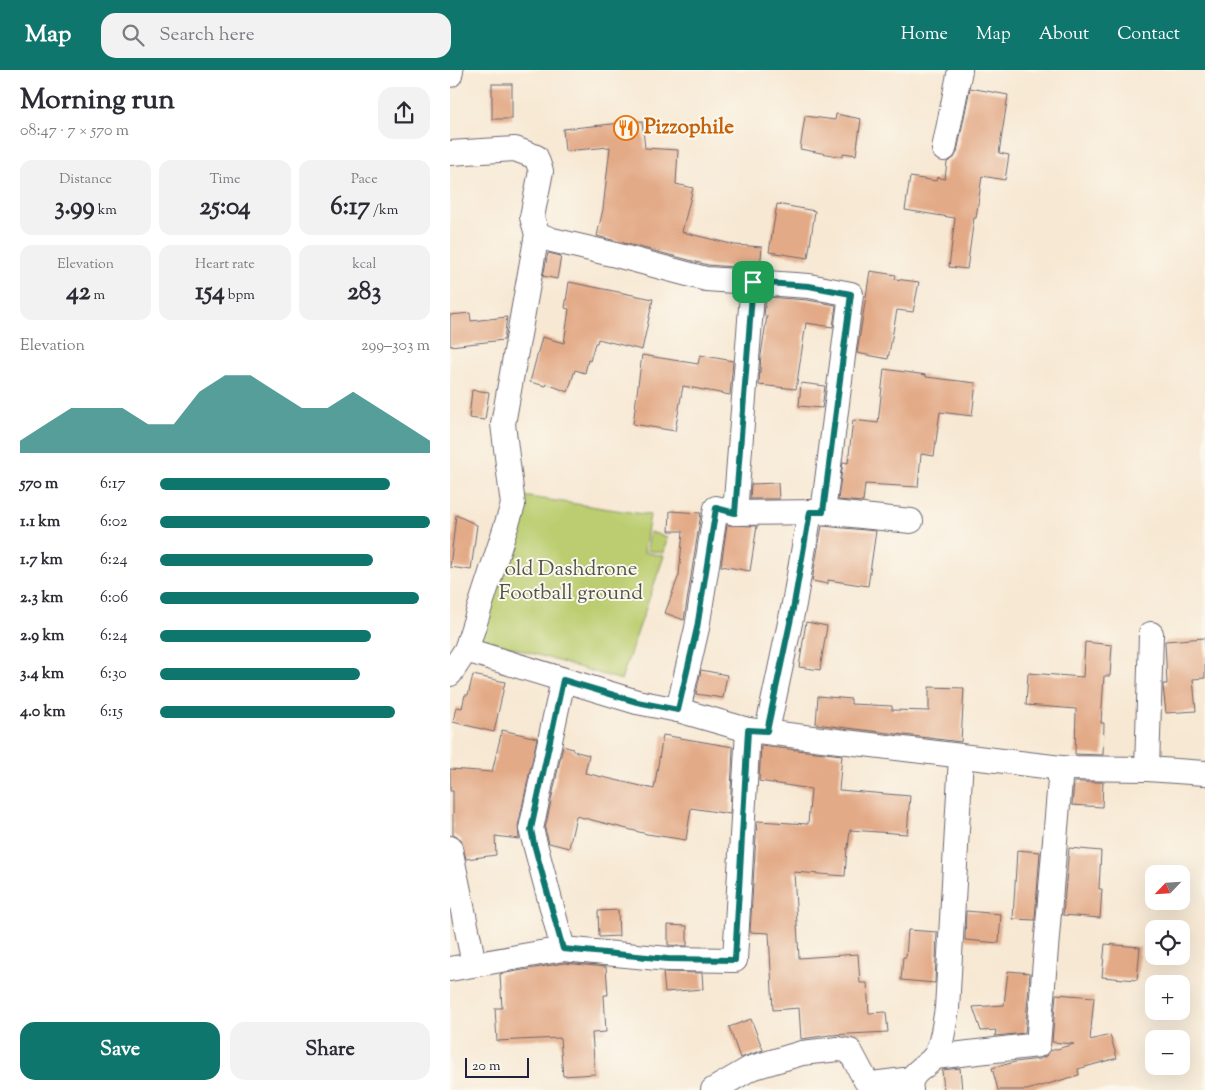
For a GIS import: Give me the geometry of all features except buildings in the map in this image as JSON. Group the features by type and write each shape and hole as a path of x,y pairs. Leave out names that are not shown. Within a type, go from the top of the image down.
{"street":[{"path":"450,75 451,70"},
{"path":"944,149 960,70"},
{"path":"450,153 516,150 536,157 541,171 532,217 538,234 502,424 513,504 466,650 450,674"},
{"path":"450,969 563,949 668,959 735,960 758,731 794,604 817,512 851,294 809,286 706,279 552,240 538,234"},
{"path":"735,513 753,282"},
{"path":"678,710 697,628 716,508 735,513 817,512 911,521"},
{"path":"1147,770 1151,634"},
{"path":"466,650 637,702 678,710 758,731 1061,768 1147,770 1205,774"},
{"path":"563,680 531,829 563,949"},
{"path":"935,1057 947,1009 961,757"},
{"path":"713,1090 751,1068 802,1053 824,1050 850,1051 866,1081 872,1084 911,1084 916,1072 935,1057 1038,1045 1061,768"},
{"path":"450,848 474,964"}],"green space":[{"name":"old Dashdrone Football ground","path":"516,495 650,515 644,552 664,556 621,680 474,636"},
{"path":"650,532 667,537 664,553 647,550"}],"place":[{"name":"Pizzophile","path":"626,128"}],"route":[{"path":"753,282 809,286 851,294 823,512 810,512 794,604 767,731 748,730 735,960 668,959 563,949 531,829 563,680 637,702 678,710 697,628 716,508 735,513 753,282"}]}
